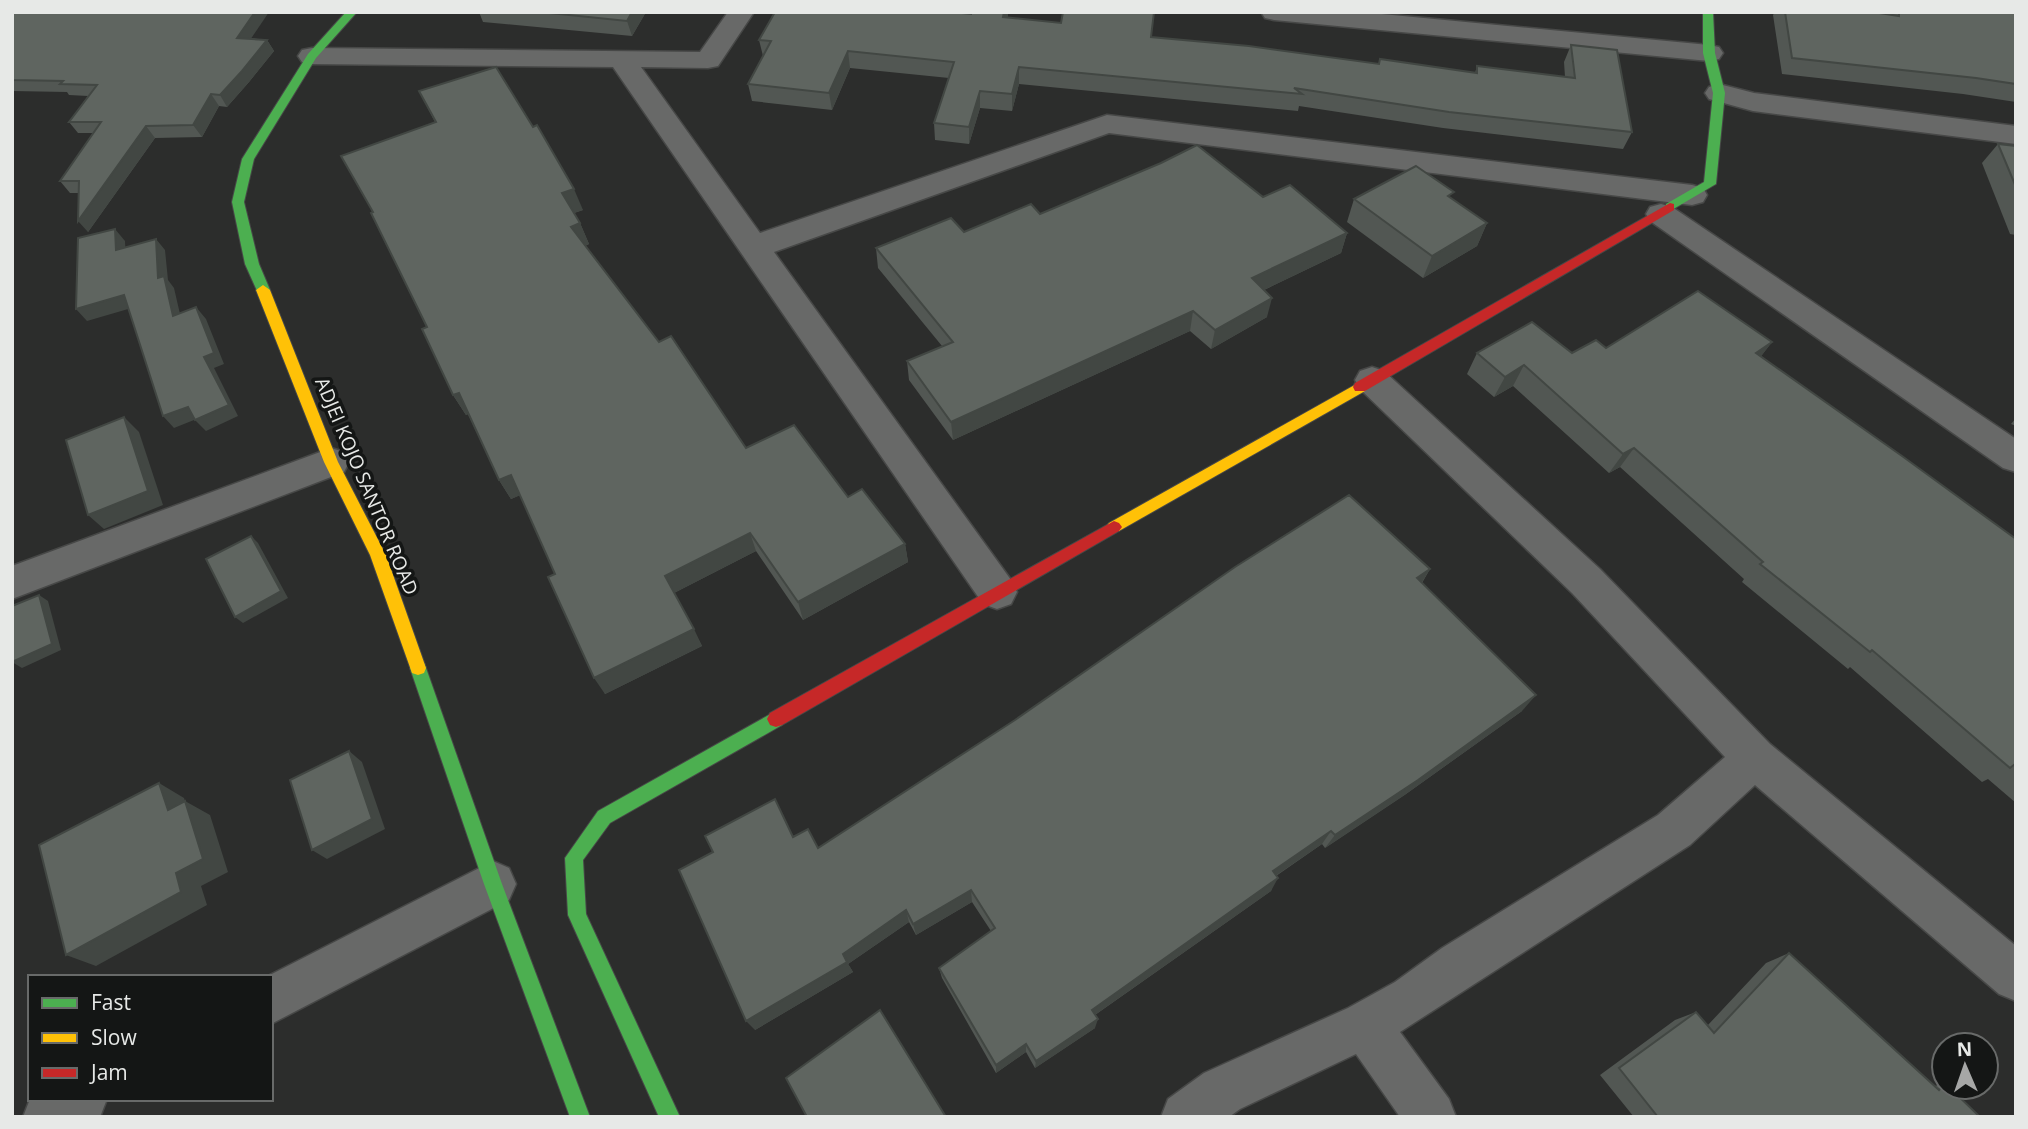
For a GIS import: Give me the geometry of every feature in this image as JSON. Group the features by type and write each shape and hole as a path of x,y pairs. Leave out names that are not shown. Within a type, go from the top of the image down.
{"street":[{"name":"ADJEI KOJO SANTOR ROAD","path":"352,12 312,56 248,159 238,202 252,264 331,462 378,555 493,884 580,1117"},
{"path":"312,56 708,60 741,12"},
{"path":"1274,12 1709,53"},
{"path":"670,1117 577,915 574,858 604,817 1373,380 1710,184 1719,93 1709,53 1708,12"},
{"path":"622,61 997,592"},
{"path":"1719,93 1753,102 2016,135"},
{"path":"754,247 1108,124 1692,195"},
{"path":"1661,214 2016,458"},
{"path":"1373,380 1586,581 1755,758 2016,977"},
{"path":"12,583 331,462"},
{"path":"1186,1117 1222,1091 1365,1025 1412,999 1459,965 1674,830 1755,758"},
{"path":"273,999 493,884"},
{"path":"1365,1025 1431,1117"},
{"path":"48,1117 78,1101"}],"building":[{"path":"12,12 255,12 237,38 267,40 220,95 211,94 193,125 146,126 78,221 79,181 60,181 101,122 69,122 97,85 12,80"},
{"path":"540,12 632,12 627,21"},
{"path":"775,12 1004,12 1003,17 1061,23 1063,12 1154,12 1151,37 1249,46 1379,64 1380,59 1477,73 1477,66 1575,78 1571,45 1617,50 1632,132 1449,112 1294,88 1302,94 1019,67 1012,94 980,91 969,127 934,123 954,62 848,51 829,93 748,84 771,41 759,40"},
{"path":"1785,12 1873,12 1899,16 1899,12 2016,12 2016,84 1792,58"},
{"path":"496,67 533,127 537,125 574,189 562,193 580,223 571,227 659,342 671,336 746,448 794,425 848,497 862,489 905,544 798,602 750,533 665,576 694,629 594,678 548,577 555,574 511,475 499,480 459,393 453,395 422,329 427,327 371,213 373,212 341,156 436,122 419,91"},
{"path":"1998,144 2016,146 2016,187"},
{"path":"1197,145 1263,197 1290,185 1347,233 1252,278 1272,298 1215,330 1193,311 951,422 907,361 953,342 876,248 951,218 964,232 1031,204 1040,214"},
{"path":"1416,166 1454,192 1448,196 1487,223 1432,256 1354,199"},
{"path":"115,229 116,250 156,239 158,278 164,276 173,316 196,307 214,353 204,357 229,405 195,420 188,407 163,416 124,295 76,309 78,238"},
{"path":"1698,291 1772,342 1756,353 2016,539 2016,765 2010,768 1872,650 1870,652 1760,564 1763,562 1634,448 1623,454 1524,365 1505,377 1477,353 1532,322 1572,353 1596,340 1606,348"},
{"path":"124,417 148,491 88,515 66,440"},
{"path":"1349,495 1430,569 1417,578 1536,695 1418,780 1335,835 1331,831 1273,871 1278,878 1092,1010 1098,1019 1036,1061 1026,1044 996,1065 939,968 995,928 971,890 913,924 906,910 843,954 847,962 746,1021 679,870 713,852 705,836 775,799 793,837 808,829 818,848 1015,720 1235,567"},
{"path":"251,536 281,591 235,617 206,559"},
{"path":"39,595 52,644 12,662 12,606"},
{"path":"349,751 372,819 312,850 290,780"},
{"path":"159,783 168,810 185,801 203,859 176,873 181,892 66,955 39,845"},
{"path":"1789,953 1930,1082 1930,1101 1963,1101 1980,1117 1658,1117 1619,1068 1696,1012 1714,1033"},
{"path":"880,1010 946,1117 807,1117 786,1078"}],"traffic: fast":[{"path":"263,290 252,264 238,202 248,159 312,56 352,12"},
{"path":"1670,207 1710,184 1719,93 1709,53 1708,12"},
{"path":"418,668 493,884 580,1117"},
{"path":"670,1117 577,915 574,858 604,817 776,719"}],"traffic: slow":[{"path":"263,290 331,462 378,555 418,668"},
{"path":"1114,527 1360,387"}],"traffic: jam":[{"path":"1360,387 1670,207"},
{"path":"776,719 1114,527"}]}
